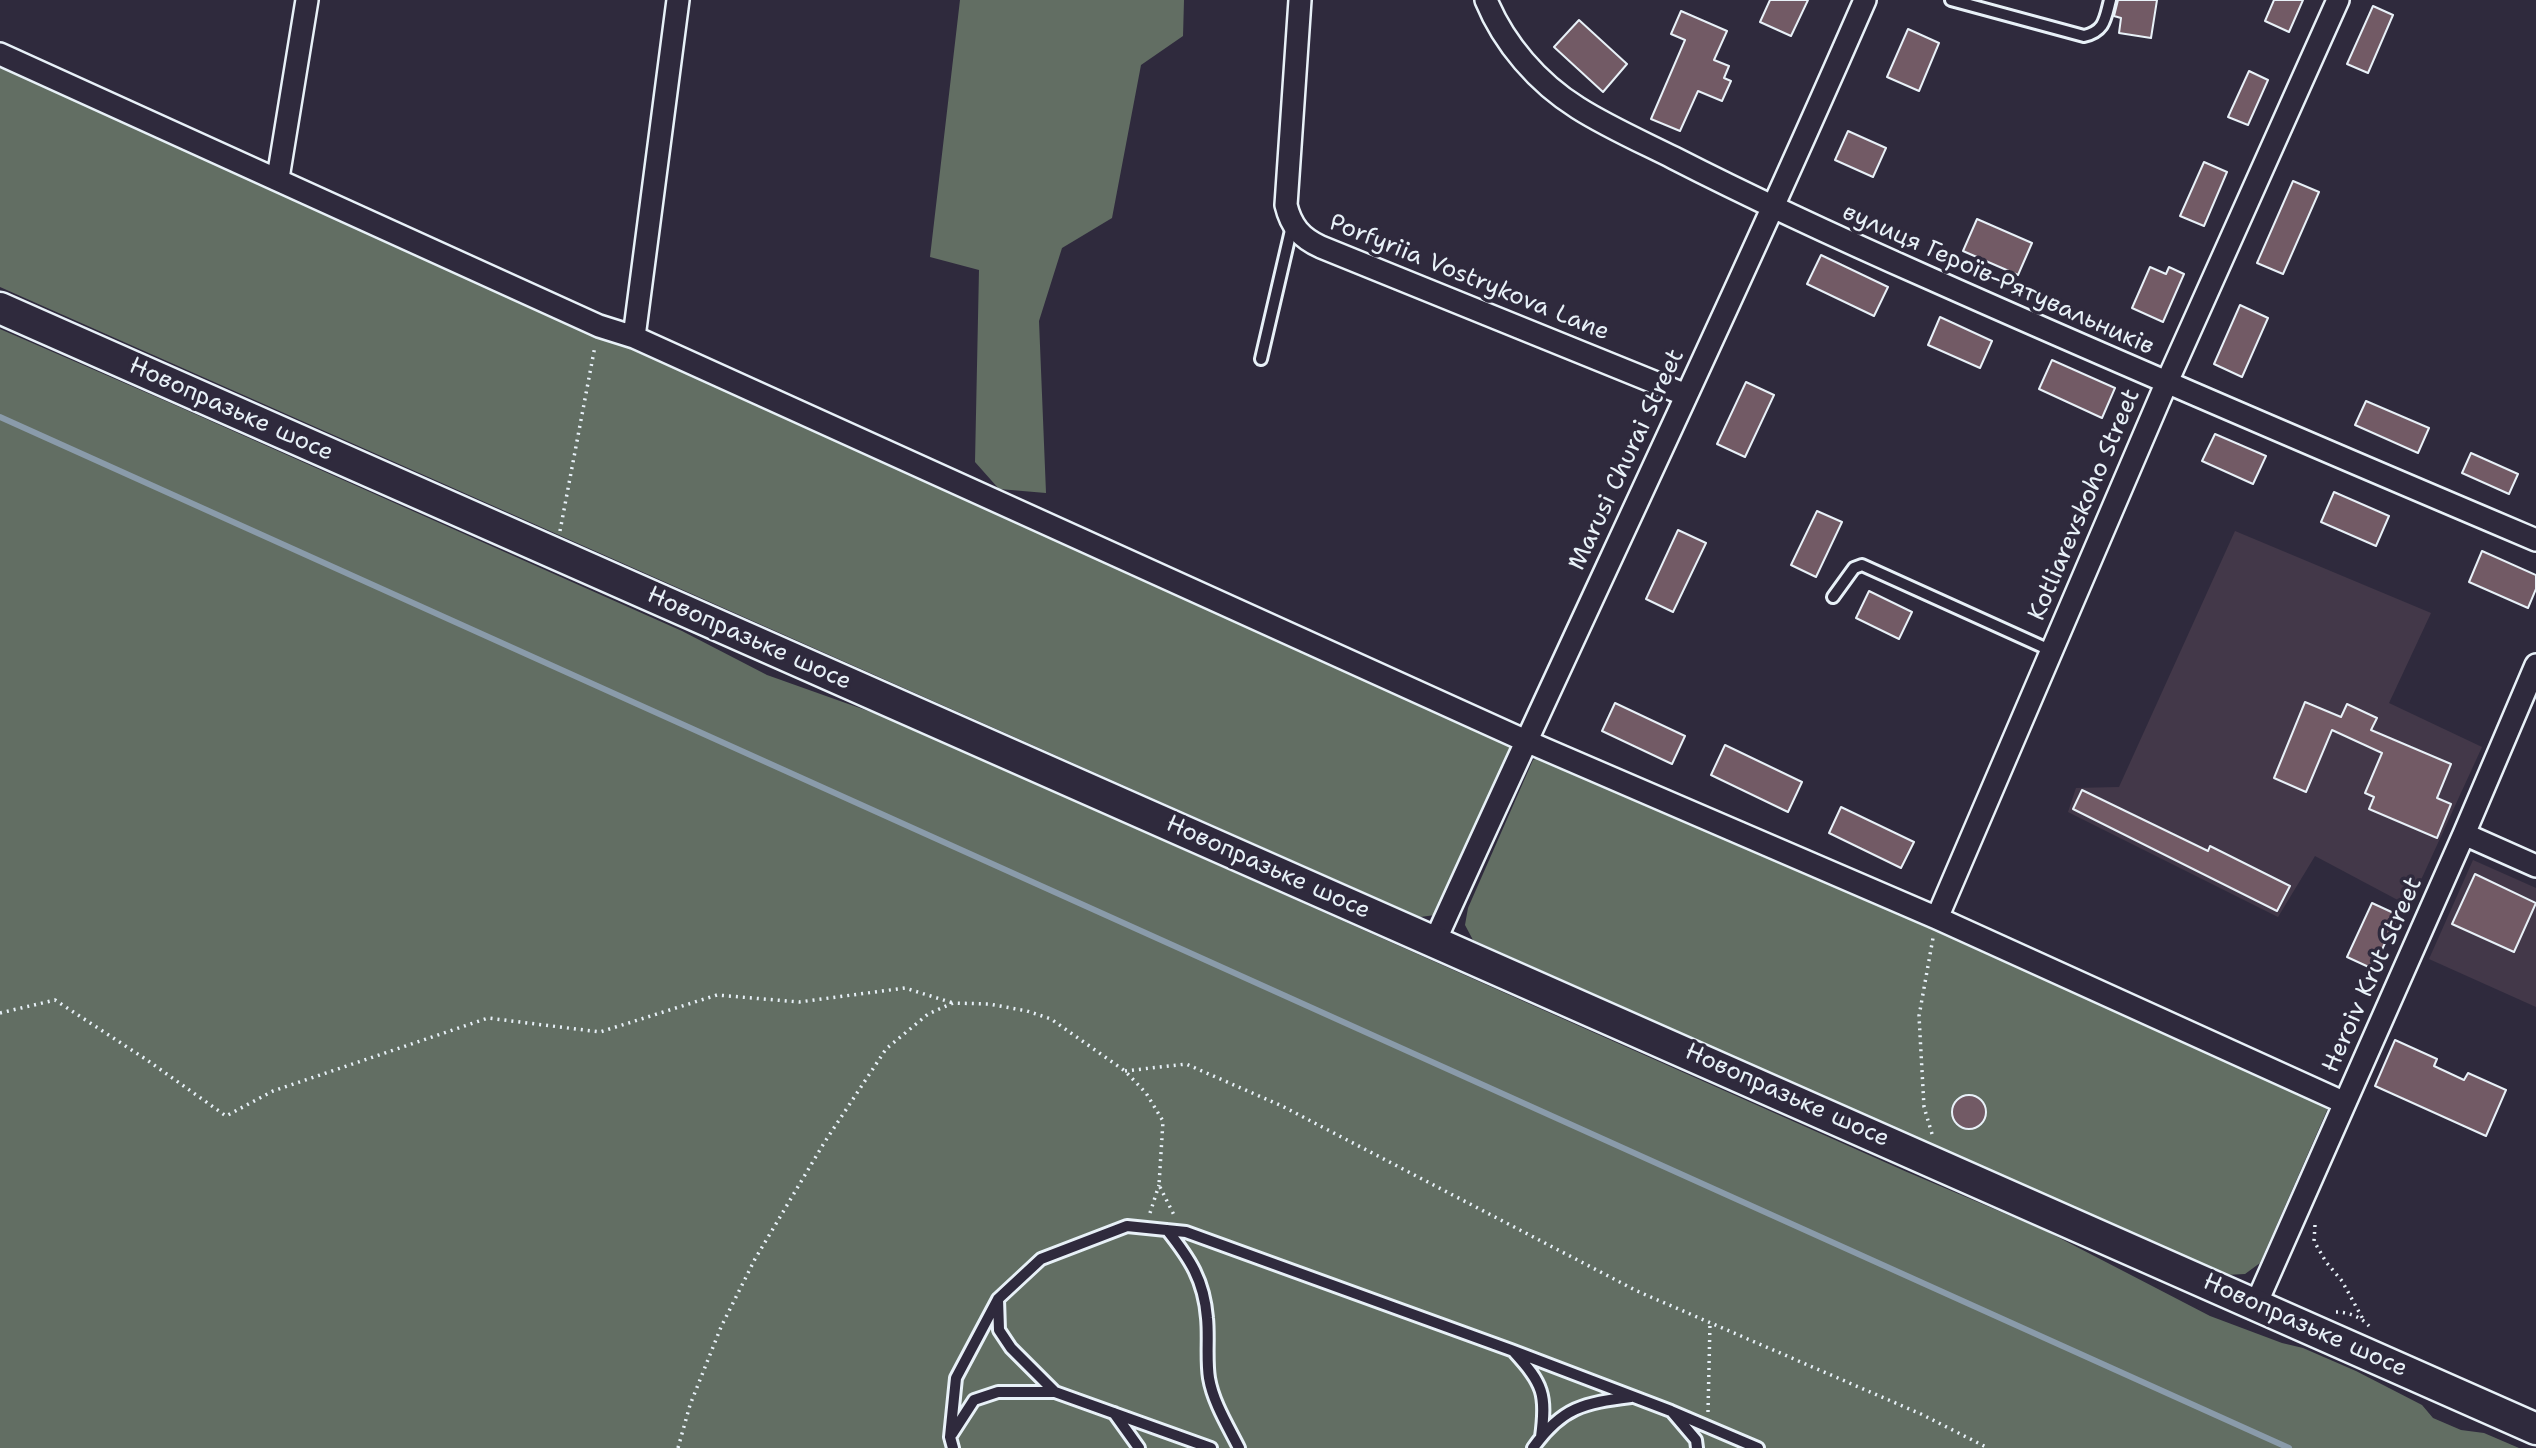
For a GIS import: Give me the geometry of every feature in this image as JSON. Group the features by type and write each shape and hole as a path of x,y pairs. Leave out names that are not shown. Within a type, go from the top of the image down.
{"main road":[{"name":"Новопразьке шосе","path":"0,308 2536,1429"}],"street":[{"path":"278,178 307,0"},
{"path":"634,337 678,0"},
{"name":"Porfyriia Vostrykova Lane","path":"1300,0 1286,205 1293,224 1301,235 1321,247 1686,395"},
{"name":"вулиця Героїв-Рятувальників","path":"1486,0 1507,38 1527,65 1551,88 1578,108 1774,209 2166,384 2536,540"},
{"name":"Marusi Churai Street","path":"1435,941 1774,209 1865,0"},
{"name":"Kotliarevskoho Street","path":"1937,919 2166,384 2338,0"},
{"path":"0,54 599,326 634,337 1526,741 1937,919 2345,1103"},
{"name":"Heroiv Krut Street","path":"2256,1304 2536,665"},
{"path":"2464,834 2536,866"}],"lane":[{"path":"1951,0 2084,36 2095,33 2104,24 2110,0"},
{"path":"1261,359 1293,224"},
{"path":"1833,597 1854,568 1862,565 2052,651"},
{"path":"952,1442 956,1378 998,1299 1041,1259 1127,1226 1186,1233 1511,1350 1671,1411 1758,1448"},
{"path":"1167,1230 1191,1260 1201,1287 1207,1316 1209,1378 1221,1413 1239,1448"},
{"path":"998,1299 999,1330 1011,1348 1055,1392"},
{"path":"1511,1350 1540,1386 1545,1410 1541,1437"},
{"path":"952,1442 974,1400 998,1392 1055,1392 1211,1448"},
{"path":"1533,1448 1564,1413 1596,1401 1635,1397"},
{"path":"1671,1411 1696,1440 1697,1448"},
{"path":"1114,1413 1139,1448"}],"path":[{"path":"556,554 599,326"},
{"path":"1937,919 1919,1016 1924,1107 1940,1164"},
{"path":"0,1013 55,1000 226,1116 274,1091 488,1018 600,1032 717,995 799,1002 905,988 953,1003 989,1004 1027,1011 1051,1019 1125,1071 1146,1093 1163,1121 1159,1185 1152,1212 1127,1226"},
{"path":"678,1448 690,1405 721,1327 755,1259 824,1143 886,1049 928,1014 953,1003"},
{"path":"1125,1071 1186,1064 1282,1106 1637,1290 1922,1414 1988,1448"},
{"path":"1159,1185 1186,1233"},
{"path":"2315,1215 2314,1241 2326,1262 2342,1281 2364,1321"},
{"path":"1708,1427 1710,1323"}],"shaded area":[{"path":"2235,531 2431,613 2389,703 2482,747 2409,906 2315,856 2278,917 2068,812 2076,788 2119,787"},
{"path":"2473,860 2536,888 2536,1007 2429,959"}],"green space":[{"path":"960,0 1184,0 1183,36 1141,65 1112,218 1062,248 1039,321 1046,493 999,489 975,462 979,270 930,257"},
{"path":"0,63 637,345 1516,744 1443,914 1420,917 0,287"},
{"path":"0,329 682,631 767,675 885,717 1907,1172 2046,1231 2210,1316 2282,1343 2303,1348 2356,1371 2422,1405 2433,1418 2461,1430 2484,1433 2519,1448 0,1448"},
{"path":"1548,754 2325,1101 2328,1108 2260,1263 2245,1274 2225,1275 1473,940 1465,925 1468,908 1533,760"}],"building":[{"path":"1770,0 1808,0 1791,36 1760,22"},
{"path":"2118,0 2157,0 2151,38 2119,33 2121,18 2114,16"},
{"path":"2274,0 2303,0 2289,32 2265,21"},
{"path":"2373,6 2393,15 2368,73 2347,64"},
{"path":"1681,11 1727,31 1714,60 1729,66 1724,78 1731,81 1722,101 1698,91 1680,131 1651,119 1685,40 1671,34"},
{"path":"1579,20 1627,64 1603,92 1554,47"},
{"path":"1908,29 1939,43 1919,91 1887,77"},
{"path":"2249,71 2268,80 2248,125 2228,117"},
{"path":"1848,131 1886,148 1873,177 1835,160"},
{"path":"2204,162 2227,172 2204,226 2180,216"},
{"path":"2293,181 2319,192 2283,274 2257,263"},
{"path":"1977,219 2032,243 2018,275 1963,251"},
{"path":"1821,255 1888,287 1874,316 1807,284"},
{"path":"2150,267 2166,274 2169,267 2184,274 2163,322 2132,308"},
{"path":"2240,305 2268,318 2242,377 2214,364"},
{"path":"1940,317 1992,341 1980,368 1928,345"},
{"path":"2052,360 2115,388 2102,418 2039,389"},
{"path":"1746,382 1774,395 1745,457 1717,444"},
{"path":"2366,401 2429,428 2418,453 2355,425"},
{"path":"2215,434 2266,456 2253,484 2202,461"},
{"path":"2471,453 2518,474 2509,494 2462,473"},
{"path":"2334,492 2389,516 2376,546 2321,522"},
{"path":"1817,511 1842,522 1816,577 1791,565"},
{"path":"1678,530 1706,543 1673,612 1646,599"},
{"path":"2482,551 2536,575 2536,589 2528,608 2469,582"},
{"path":"1869,591 1912,612 1899,639 1856,618"},
{"path":"2305,702 2341,717 2347,704 2377,718 2371,730 2451,764 2437,798 2451,804 2437,838 2369,809 2374,797 2365,793 2382,753 2332,730 2306,792 2274,778"},
{"path":"1615,703 1685,736 1672,764 1602,731"},
{"path":"1725,745 1802,782 1788,812 1711,775"},
{"path":"2082,790 2208,851 2210,846 2290,886 2277,911 2073,809"},
{"path":"1841,807 1914,842 1901,868 1829,833"},
{"path":"2475,874 2536,903 2514,952 2452,924"},
{"path":"2372,903 2398,915 2373,969 2347,957"},
{"path":"2395,1040 2437,1059 2434,1066 2464,1080 2468,1073 2506,1090 2486,1136 2375,1086"},
{"path":"1969,1095 1981,1100 1986,1112 1981,1124 1969,1129 1957,1124 1952,1112 1957,1100"}],"waterway":[{"path":"0,417 2289,1448"}]}
